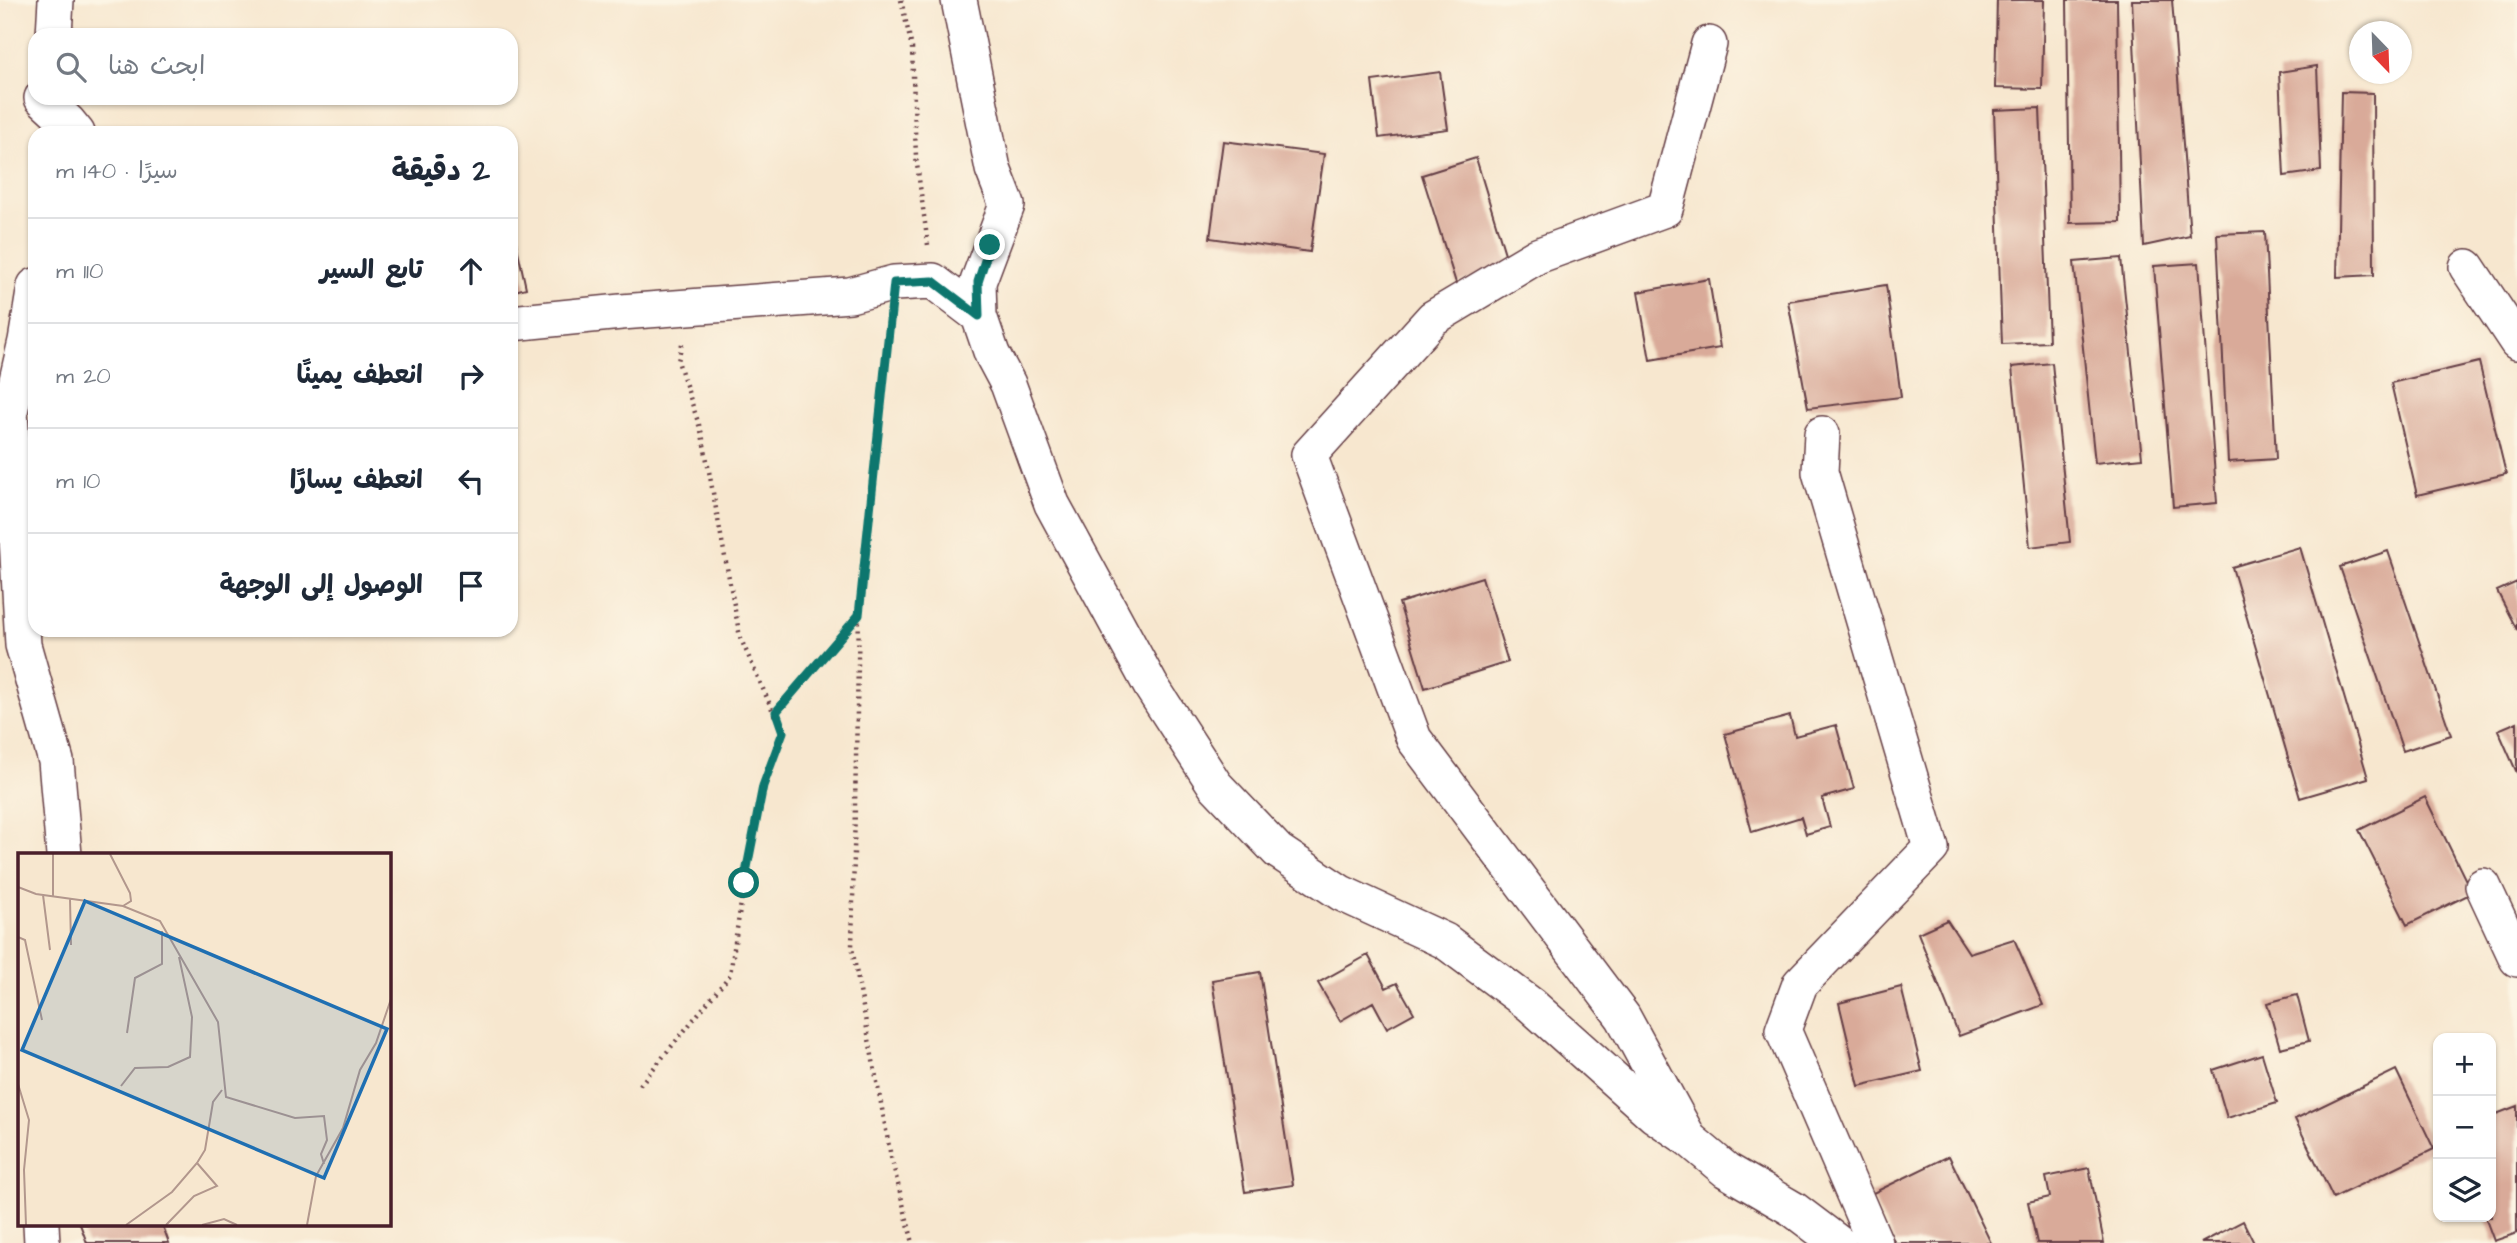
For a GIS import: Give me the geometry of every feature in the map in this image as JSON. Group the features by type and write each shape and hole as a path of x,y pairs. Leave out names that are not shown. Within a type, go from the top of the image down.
{"street":[{"path":"55,28 57,0"},
{"path":"959,0 993,169 1007,205 978,282 979,316 1052,504 1151,686 1215,785 1278,851 1341,893 1446,941 1531,1005 1654,1115 1689,1139 1726,1170 1793,1209 1838,1243"},
{"path":"1689,1139 1623,1017 1414,738 1309,455 1433,318 1537,256 1665,209 1709,44"},
{"path":"41,105 41,126"},
{"path":"49,105 71,126"},
{"path":"2467,267 2517,341"},
{"path":"518,322 850,295 894,283 933,281 979,316"},
{"path":"28,329 10,411 23,645 56,761 64,853"},
{"path":"1822,434 1820,472 1931,848 1800,984 1783,1030 1875,1243"},
{"path":"2483,886 2517,959"}],"path":[{"path":"901,0 912,48 916,157 933,281"},
{"path":"894,283 859,615 852,947 891,1157 913,1243"},
{"path":"691,307 678,360 702,434 740,638 783,732"},
{"path":"640,1085 730,975 763,786 783,732 776,712 859,615"}],"building":[{"path":"1997,0 2044,0 2042,89 1995,88"},
{"path":"2067,0 2117,0 2120,222 2070,223"},
{"path":"2132,0 2172,0 2190,236 2144,246"},
{"path":"2317,66 2321,171 2284,176 2279,72"},
{"path":"1440,72 1448,129 1379,138 1372,81"},
{"path":"2341,92 2373,93 2374,275 2337,277"},
{"path":"2040,108 2049,342 2002,344 1994,110"},
{"path":"1223,141 1324,154 1310,252 1210,238"},
{"path":"1476,158 1509,267 1456,283 1422,175"},
{"path":"2265,232 2276,459 2228,462 2217,234"},
{"path":"518,251 526,288 518,290"},
{"path":"2121,258 2142,458 2095,463 2074,262"},
{"path":"2199,263 2217,503 2173,507 2154,266"},
{"path":"1709,279 1720,348 1650,360 1638,292"},
{"path":"1886,285 1901,397 1808,408 1788,301"},
{"path":"2479,362 2506,474 2417,495 2391,383"},
{"path":"2052,363 2070,542 2030,547 2012,367"},
{"path":"2300,547 2368,778 2300,798 2232,567"},
{"path":"2388,551 2451,735 2403,751 2340,567"},
{"path":"1482,577 1508,662 1425,688 1399,603"},
{"path":"2517,582 2517,630 2497,591"},
{"path":"1790,716 1795,736 1836,725 1854,789 1822,798 1830,827 1806,834 1801,817 1752,832 1725,734"},
{"path":"2517,722 2517,773 2498,730"},
{"path":"2425,797 2472,893 2407,925 2359,830"},
{"path":"1947,920 1969,953 2014,939 2043,1005 1959,1036 1918,933"},
{"path":"1368,955 1386,988 1397,983 1414,1013 1387,1028 1373,1002 1340,1021 1318,983"},
{"path":"1260,972 1293,1185 1245,1192 1212,980"},
{"path":"1901,987 1922,1071 1859,1086 1839,1003"},
{"path":"2297,995 2309,1041 2280,1048 2267,1003"},
{"path":"2262,1054 2277,1103 2227,1118 2213,1070"},
{"path":"2396,1070 2433,1149 2333,1198 2295,1119"},
{"path":"2517,1106 2517,1233 2494,1241 2487,1222 2496,1222 2496,1114"},
{"path":"1949,1156 1991,1243 1895,1243 1871,1194"},
{"path":"2089,1168 2104,1243 2037,1243 2028,1202 2050,1197 2046,1177"},
{"path":"2243,1221 2254,1243 2201,1243"},
{"path":"81,1226 163,1226 169,1243 87,1243"}],"route":[{"path":"744,883 763,786 783,732 776,712 859,615 894,283 933,281 979,316 978,282 990,245"}]}
